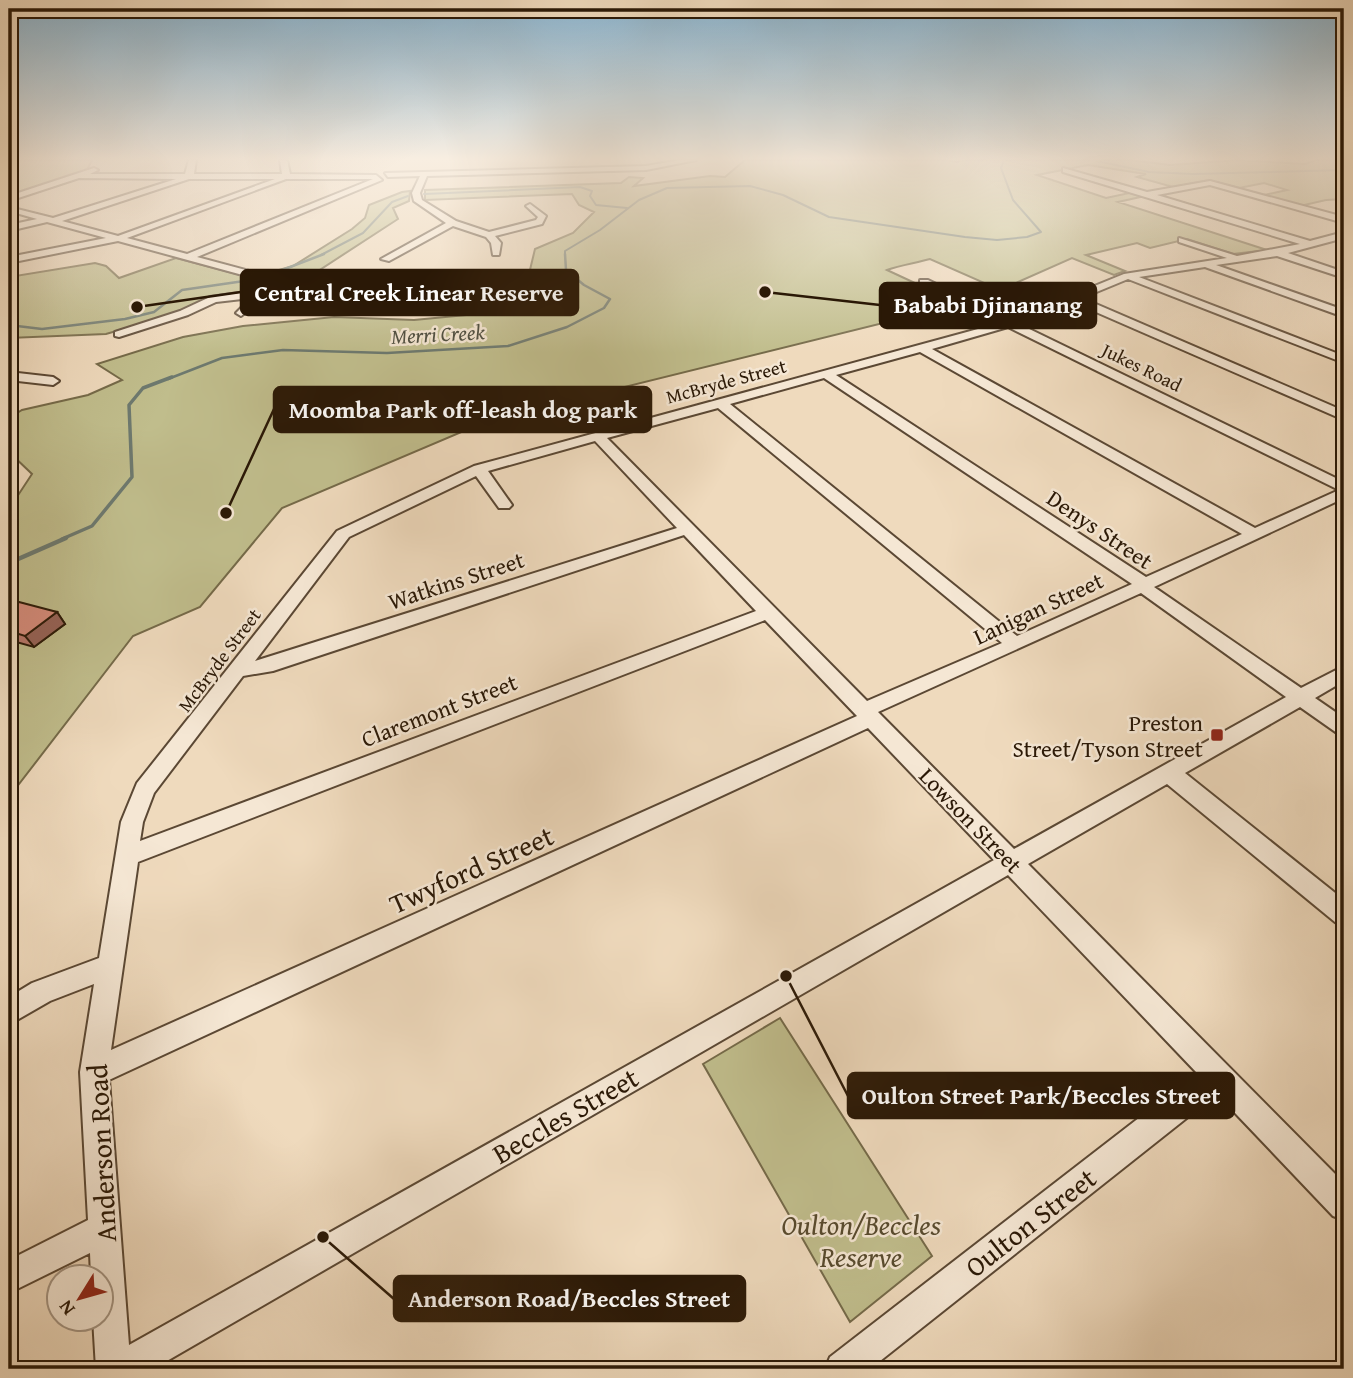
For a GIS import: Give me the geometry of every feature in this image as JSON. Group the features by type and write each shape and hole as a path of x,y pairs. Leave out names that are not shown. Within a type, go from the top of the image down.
{"street":[{"path":"9,228 28,224"},
{"path":"67,224 254,275 260,286 255,297 241,313"},
{"path":"9,260 119,238 156,224"},
{"path":"190,256 266,224"},
{"path":"386,259 450,224"},
{"path":"457,224 489,235 496,243 496,253"},
{"path":"489,235 532,224"},
{"path":"1245,224 1310,244"},
{"name":"McBryde Street","path":"127,856 132,822 145,789 343,534 479,469 1010,324 1127,276 1278,253 1344,235"},
{"path":"1182,240 1237,259"},
{"path":"1278,253 1344,275"},
{"path":"1205,264 1344,314"},
{"path":"1127,276 1344,360"},
{"path":"119,334 184,313 214,299 460,293 468,290 469,278 483,277"},
{"name":"Jukes Road","path":"924,282 1344,486"},
{"path":"1072,298 1344,416"},
{"path":"922,348 1254,534"},
{"name":"Denys Street","path":"826,374 1144,584 1147,590 1211,632 1300,699 1344,728"},
{"path":"9,377 52,381"},
{"path":"719,402 1015,645"},
{"name":"Lowson Street","path":"597,436 1344,1205"},
{"path":"479,469 504,505"},
{"name":"Lanigan Street","path":"868,714 1144,584 1344,494"},
{"name":"Watkins Street","path":"237,670 266,666 688,529"},
{"name":"Claremont Street","path":"127,856 769,612"},
{"name":"Beccles Street","path":"120,1369 1344,673"},
{"name":"Twyford Street","path":"94,1072 868,714"},
{"path":"1168,772 1344,914"},
{"name":"Anderson Road","path":"113,1369 94,1072 127,856"},
{"path":"10,1012 41,992 109,966"},
{"name":"Oulton Street","path":"842,1369 1218,1074"},
{"path":"9,1277 104,1229"}],"green space":[{"path":"358,224 390,224 318,271 266,283 261,275 293,266"},
{"path":"582,224 1187,224 1267,250 1233,254 1187,239 1150,248 1137,243 1086,255 1125,271 1114,275 1072,258 1000,290 930,259 897,267 887,270 960,304 560,403 551,394 282,508 200,607 133,636 16,788 9,806 9,509 32,474 9,452 9,418 22,410 88,395 122,380 97,364 183,337 243,326 334,317 414,320 508,311 522,303 535,249 573,233"},
{"path":"176,258 248,277 253,286 247,293 106,334 9,338 9,277 95,263 106,266 119,278"},
{"name":"Oulton/Beccles Reserve","path":"780,1018 932,1256 850,1322 703,1064"}],"building":[{"path":"19,602 57,612 25,636 9,631 9,609"}],"waterway":[{"path":"321,255 363,233 371,224"},
{"name":"Merri Creek","path":"565,254 565,251 607,224"},
{"name":"Merri Creek","path":"879,224 997,240 1027,237 1041,232 1034,224"},
{"path":"264,277 324,254"},
{"name":"Merri Creek","path":"168,379 222,358 283,350 387,353 508,346 567,327 604,308 610,299 584,285 566,270 565,254"},
{"path":"9,325 42,329 125,319 154,312 182,290 251,280"},
{"name":"Merri Creek","path":"62,539 92,526 132,477 129,405 143,388 172,377"},
{"name":"Merri Creek","path":"9,563 66,538"}],"place":[{"name":"Bababi Djinanang","path":"765,292"},
{"name":"Central Creek Linear Reserve","path":"137,307"},
{"name":"Moomba Park off-leash dog park","path":"226,513"},
{"name":"Preston Street/Tyson Street","path":"1217,735"},
{"name":"Oulton Street Park/Beccles Street","path":"786,976"},
{"name":"Anderson Road/Beccles Street","path":"323,1237"}]}
